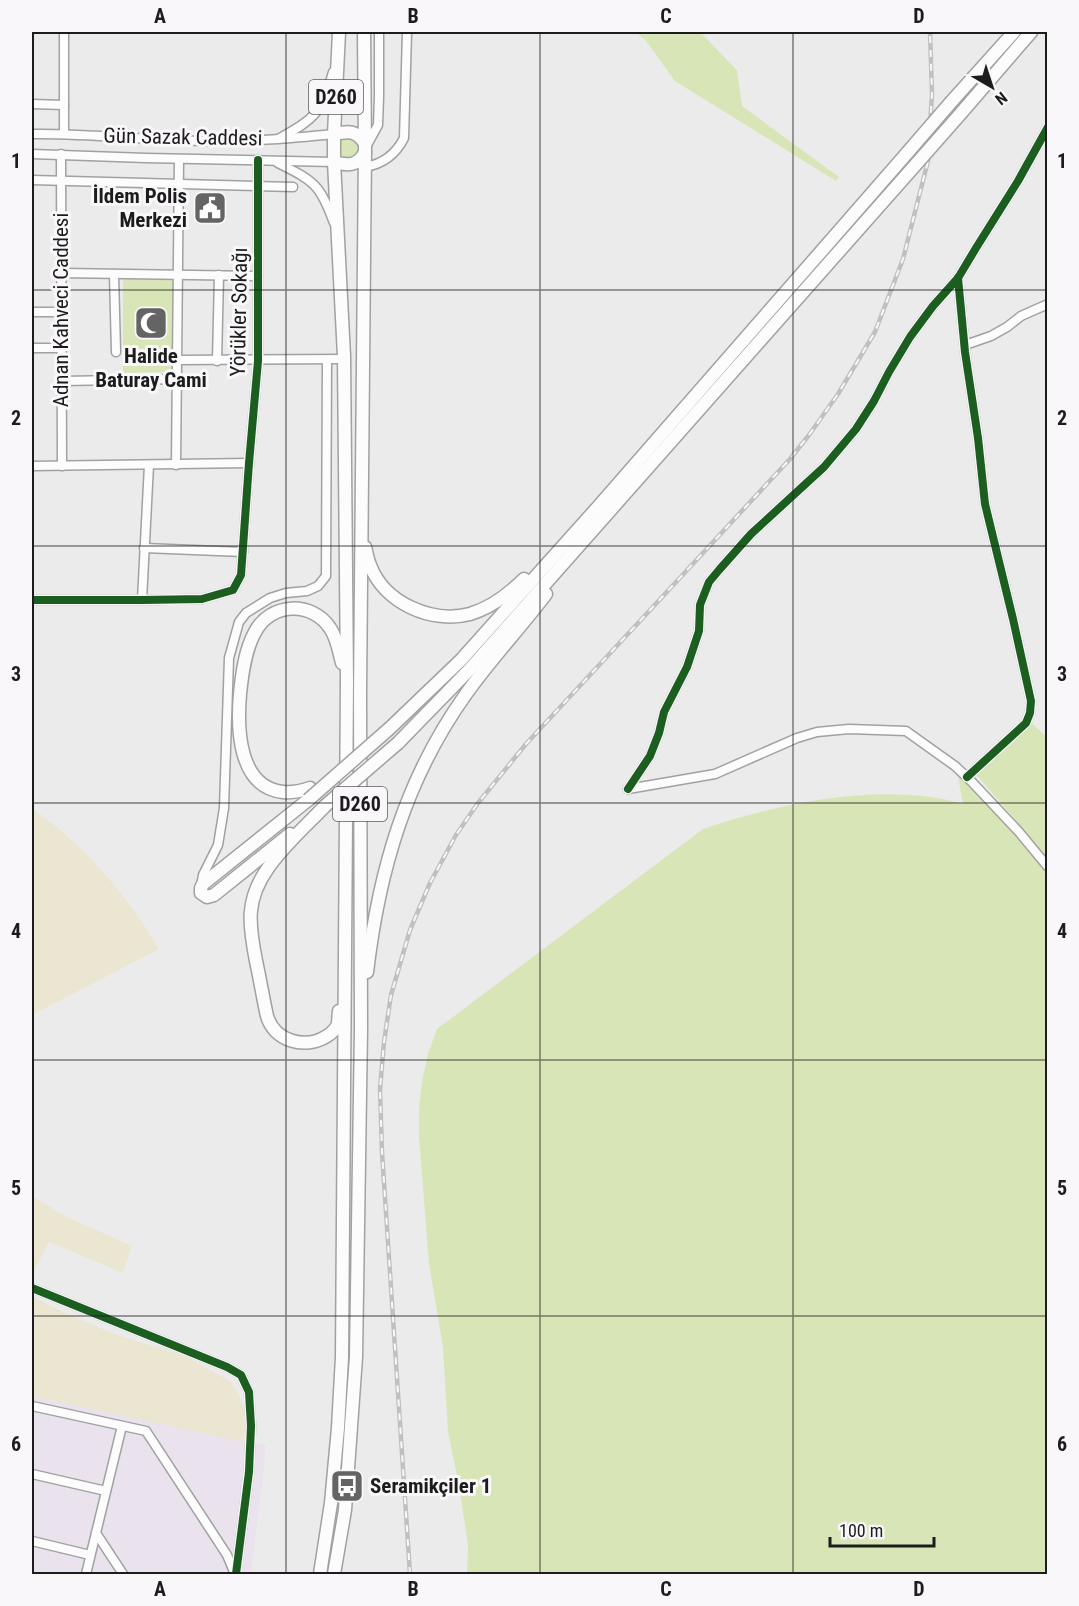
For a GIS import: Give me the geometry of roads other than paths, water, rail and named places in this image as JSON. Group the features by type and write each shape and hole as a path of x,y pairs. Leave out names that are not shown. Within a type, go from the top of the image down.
{"highway":[{"name":"D260","path":"320,1575 331,1503 342,1358 347,682 344,359 334,162 339,32"},
{"name":"D260","path":"334,1575 345,1510 356,1358 361,1029 364,32"},
{"path":"1014,32 908,152 603,510 470,669 398,743 325,806 214,895 209,897 202,895 201,886 390,728 461,660 603,510 918,162 1031,32"},
{"path":"334,134 345,131 354,132 360,136 365,148 361,159 354,164 334,162"},
{"path":"361,528 370,565 378,579 392,594 419,611 456,616 483,609 512,590 603,510"},
{"path":"361,1029 370,948 382,884 398,826 419,772 466,693 534,609 603,510"},
{"path":"309,794 270,788 254,776 245,760 240,728 240,698 247,654 256,630 266,619 286,609 303,609 317,615 326,622 335,637 347,682"},
{"path":"325,806 268,867 256,889 252,905 250,929 267,1016 273,1029 286,1039 300,1043 314,1042 329,1034 337,1026 345,969"}],"street":[{"path":"64,32 64,134"},
{"path":"365,148 378,125 379,32"},
{"path":"365,167 385,160 404,138 407,32"},
{"path":"277,139 304,124 318,110 327,95 338,57"},
{"path":"32,105 64,105"},
{"path":"1047,127 1018,182 958,278 910,337 874,401 846,442 824,467 751,534 710,582 700,605 699,631 687,667 664,712 650,756 628,789 715,774 797,738 817,732 838,729 906,731 967,777 1014,826 1047,867"},
{"name":"Gün Sazak Caddesi","path":"32,134 231,141 334,134"},
{"name":"Gün Sazak Caddesi","path":"32,154 334,162"},
{"name":"Adnan Kahveci Caddesi","path":"61,154 62,466"},
{"path":"176,465 179,159"},
{"name":"Yörükler Sokağı","path":"142,600 202,599 233,590 241,575 258,361 258,160"},
{"path":"275,162 303,176 316,187 326,200 338,237"},
{"path":"32,180 293,187"},
{"path":"62,273 258,276"},
{"path":"114,274 116,352"},
{"path":"217,361 219,275"},
{"path":"958,278 985,504 1031,701 1026,723 967,777"},
{"path":"965,345 992,336 1021,316 1047,304"},
{"path":"32,312 62,312"},
{"path":"32,348 62,348"},
{"path":"177,360 344,359"},
{"path":"201,886 203,875 218,845 224,808 229,658 239,622 246,614 270,598 286,593 307,591 318,586 326,576 327,360"},
{"path":"62,381 177,379"},
{"path":"32,466 249,463"},
{"path":"32,600 142,600 149,465"},
{"path":"144,548 243,552"},
{"path":"32,1288 227,1367 241,1375 249,1392 251,1426 249,1472 236,1575"},
{"path":"32,1406 146,1431 227,1556 236,1575"},
{"path":"86,1575 122,1426"},
{"path":"32,1474 106,1491"},
{"path":"96,1533 123,1575"},
{"path":"32,1541 90,1555"}],"railway":[{"path":"410,1574 382,1152 380,1089 391,995 410,930 430,883 456,835 478,803 526,744 790,459 838,394 875,332 903,259 928,161 932,94 930,32"}],"place":[{"name":"İldem Polis Merkezi","path":"210,208"},
{"name":"Halide Baturay Cami","path":"151,323"},
{"name":"Seramikçiler 1","path":"347,1486"}]}
